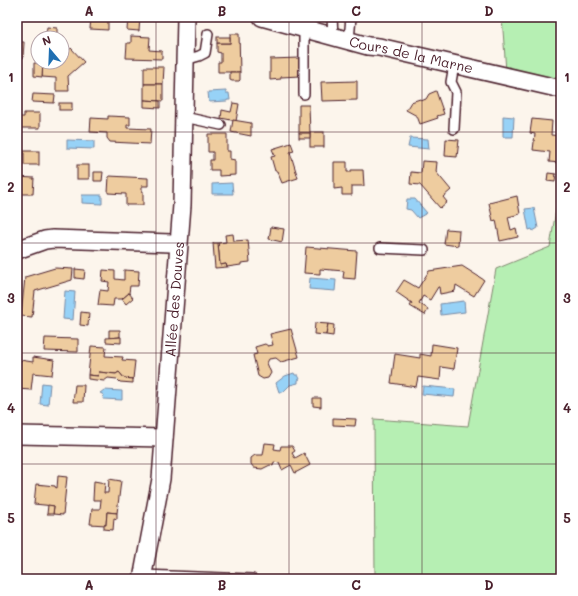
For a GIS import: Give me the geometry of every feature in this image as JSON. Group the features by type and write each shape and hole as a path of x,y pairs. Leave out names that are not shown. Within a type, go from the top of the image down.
{"street":[{"name":"Allée des Douves","path":"142,577 161,479 182,205 186,17"},
{"name":"Cours de la Marne","path":"262,17 341,38 561,89"},
{"path":"17,250 45,240 53,239 171,243 178,245"},
{"path":"17,435 164,438"}],"lane":[{"path":"332,17 341,38"},
{"path":"341,38 351,17"},
{"path":"304,28 304,94"},
{"path":"185,60 205,53 208,34"},
{"path":"454,65 451,82 456,92 454,129"},
{"path":"184,117 221,125"},
{"path":"380,248 424,250"},
{"path":"142,577 252,579"}],"green space":[{"path":"502,17 561,17 561,94 506,71"},
{"path":"561,178 561,579 375,579 374,419 468,426 496,269 550,247"}],"water":[{"path":"226,91 226,93 229,93 230,100 209,102 208,92"},
{"path":"503,116 514,117 513,137 503,137"},
{"path":"410,138 428,139 429,149 408,147"},
{"path":"67,140 94,141 94,149 67,148"},
{"path":"232,183 233,194 212,194 212,184"},
{"path":"82,195 102,195 102,204 82,203"},
{"path":"407,199 415,199 427,213 418,218 411,210 406,209"},
{"path":"534,208 538,228 533,231 532,229 529,230 525,209"},
{"path":"310,278 336,280 335,291 309,289"},
{"path":"65,291 75,292 73,320 63,319"},
{"path":"464,301 465,312 441,315 440,304"},
{"path":"294,373 295,375 298,375 300,379 298,380 298,383 290,385 283,392 279,392 276,383 285,376"},
{"path":"42,383 50,384 48,405 40,404"},
{"path":"423,386 455,389 454,397 422,394"},
{"path":"104,390 122,391 122,400 103,399 104,395 100,393"}],"building":[{"path":"91,17 108,17 108,30 90,29"},
{"path":"128,17 140,17 139,31 127,30"},
{"path":"454,17 472,17 472,20 454,21"},
{"path":"47,27 57,28 57,30 47,30"},
{"path":"230,34 239,34 240,72 218,72 218,62 221,62 221,53 217,52 217,43 230,43"},
{"path":"131,36 150,37 149,50 162,51 162,59 126,58 127,43 131,43"},
{"path":"217,37 230,37 230,43 217,43"},
{"path":"17,42 24,42 23,58 17,57"},
{"path":"71,48 84,62 68,76 69,91 56,91 56,78 42,77 42,70 70,70"},
{"path":"299,58 300,76 281,77 281,79 270,80 270,59"},
{"path":"144,67 164,67 163,84 144,84"},
{"path":"34,70 42,70 42,77 34,76"},
{"path":"230,72 240,72 240,80 230,80"},
{"path":"357,81 357,100 322,101 321,82"},
{"path":"144,84 163,84 163,101 144,100"},
{"path":"436,91 444,114 437,116 438,118 420,124 417,116 406,110 411,102 426,99 429,94"},
{"path":"33,94 55,95 54,103 32,102"},
{"path":"144,100 160,101 160,108 144,107"},
{"path":"59,103 72,103 72,110 59,110"},
{"path":"233,103 239,104 236,121 221,118 222,110 231,112"},
{"path":"299,105 309,105 310,133 299,133"},
{"path":"17,111 19,111 19,117 24,117 24,113 40,113 40,128 19,128 19,148 17,148"},
{"path":"108,116 130,117 130,125 127,125 127,128 151,129 150,144 110,142 107,138 107,133 90,132 91,118 108,119"},
{"path":"532,119 552,121 551,135 561,136 560,163 549,162 550,152 533,150 535,134 530,133"},
{"path":"233,120 251,123 251,136 231,132"},
{"path":"310,132 324,132 324,147 310,147"},
{"path":"299,133 310,133 310,138 299,138"},
{"path":"208,134 227,134 227,151 230,151 230,159 235,160 235,175 219,176 219,170 210,170 210,160 213,160 213,152 208,152"},
{"path":"446,139 459,140 457,157 445,156"},
{"path":"291,143 294,151 290,152 298,178 282,183 277,171 275,171 271,157 275,156 272,149"},
{"path":"24,151 39,151 39,165 24,165"},
{"path":"422,161 437,162 436,172 451,190 443,197 447,202 440,208 420,185 410,184 411,172 421,173"},
{"path":"334,162 347,162 347,172 351,172 351,170 363,170 364,186 352,186 352,195 342,195 342,188 334,189"},
{"path":"77,165 89,165 89,179 77,179"},
{"path":"94,172 103,172 102,181 94,181"},
{"path":"548,173 556,174 555,182 547,181"},
{"path":"109,176 148,178 148,186 142,186 143,205 126,205 126,194 108,193"},
{"path":"17,177 34,178 33,194 22,194 17,188"},
{"path":"517,196 520,214 508,217 511,230 516,228 518,237 500,241 496,220 493,221 489,203"},
{"path":"271,227 284,229 282,242 269,239"},
{"path":"446,229 459,230 458,246 444,244"},
{"path":"233,234 234,241 248,240 250,262 227,267 226,264 220,265 218,243 226,242 225,235"},
{"path":"213,243 218,243 220,265 226,264 227,267 215,268"},
{"path":"306,247 357,251 355,279 343,278 344,271 320,269 320,274 304,273"},
{"path":"462,266 484,280 474,296 456,285 455,291 440,294 438,287 430,300 423,296 419,303 428,309 425,315 410,306 412,303 396,292 404,280 418,288 429,271"},
{"path":"55,268 73,269 72,280 35,291 32,317 21,316 25,277"},
{"path":"75,269 85,270 84,279 75,278"},
{"path":"103,270 115,271 115,279 124,280 124,270 139,271 138,286 130,286 129,293 122,299 114,299 113,306 98,305 100,290 108,291 109,282 102,281"},
{"path":"129,293 133,298 126,304 122,299"},
{"path":"81,312 89,313 88,326 80,325"},
{"path":"315,323 328,324 326,335 314,334"},
{"path":"328,324 334,325 333,336 326,335"},
{"path":"291,329 299,357 281,362 276,358 269,359 267,363 271,373 268,378 263,379 258,376 253,355 257,354 255,347 265,344 268,346 273,345 270,334"},
{"path":"109,330 120,330 120,337 109,338"},
{"path":"121,337 121,343 106,342 106,338"},
{"path":"45,338 78,339 78,352 44,351"},
{"path":"432,344 457,348 454,369 441,367 440,380 418,377 416,387 391,383 395,354 420,358 420,354 431,356"},
{"path":"91,346 106,347 105,356 123,357 122,360 135,361 133,379 124,378 119,372 116,374 99,372 98,376 88,375"},
{"path":"33,357 54,360 52,375 33,373 31,390 17,389 17,370 19,371 20,360 33,362"},
{"path":"99,372 116,374 119,372 124,378 133,379 133,383 120,382 117,379 108,378 104,381 88,379 88,375 98,376"},
{"path":"75,385 84,385 83,402 73,402"},
{"path":"313,398 321,398 321,407 313,406"},
{"path":"333,418 356,419 355,426 333,425"},
{"path":"265,443 275,444 274,449 280,450 281,446 292,446 295,451 292,453 295,458 304,453 310,465 295,473 291,465 282,470 279,463 274,462 273,466 270,465 262,469 254,468 251,464 251,458 255,455 263,455"},
{"path":"58,476 67,477 63,515 53,514 54,506 34,504 36,484 55,486 57,488"},
{"path":"109,479 121,481 117,513 107,512 106,525 90,524 92,509 100,509 101,500 93,500 94,481 105,483 104,493 108,493"},
{"path":"48,505 54,506 53,514 47,514"},
{"path":"107,512 117,513 117,519 114,518 113,530 104,529 104,525 106,525"}]}
